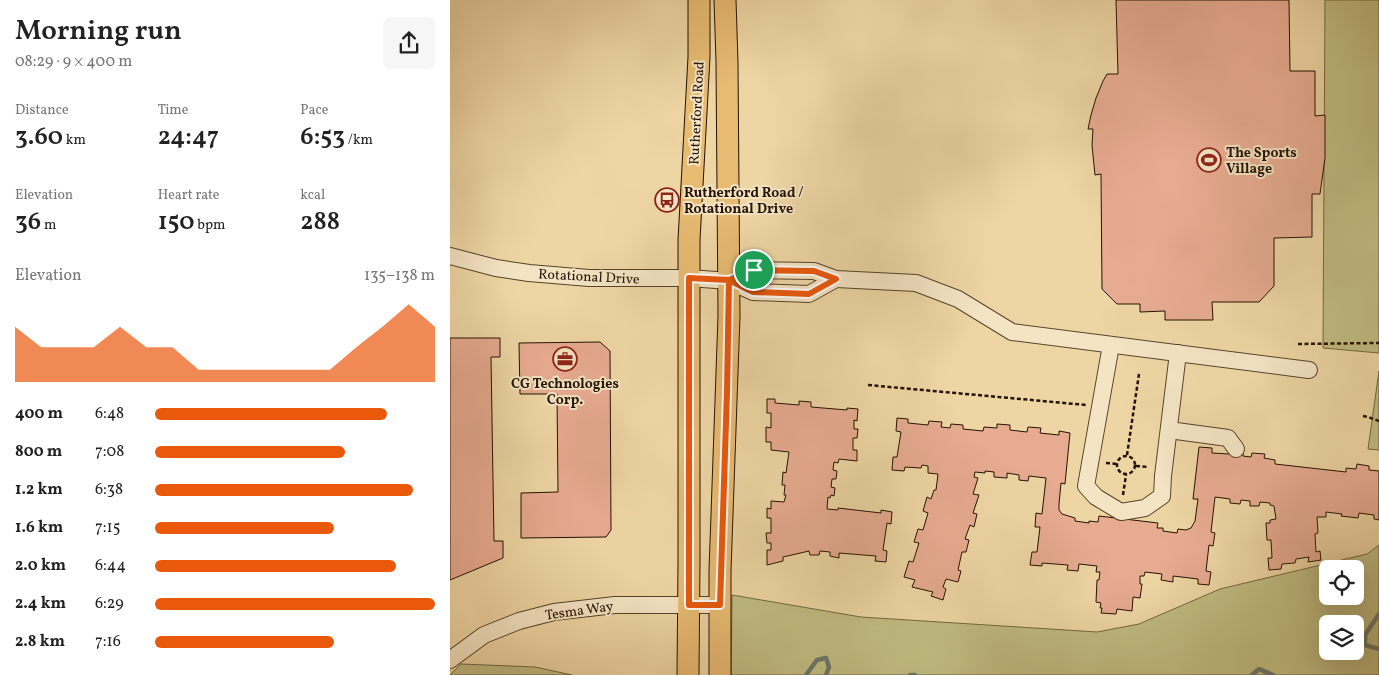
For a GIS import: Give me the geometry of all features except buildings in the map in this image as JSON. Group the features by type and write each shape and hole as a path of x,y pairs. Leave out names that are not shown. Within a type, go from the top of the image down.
{"main road":[{"name":"Rutherford Road","path":"688,675 689,240 699,58 699,0"},
{"name":"Rutherford Road","path":"720,675 720,605 729,280 727,62 724,0"}],"street":[{"name":"Rotational Drive","path":"450,256 496,268 529,273 589,278 729,280"},
{"path":"729,280 754,270 814,271 836,279 916,283 958,298 1012,332 1310,370"},
{"path":"729,280 753,292 809,294 836,279"},
{"path":"1111,345 1086,486 1096,497 1121,512 1145,508 1162,496 1178,353"},
{"path":"1169,430 1228,438 1236,449"},
{"name":"Tesma Way","path":"450,660 484,635 519,621 554,612 614,605 720,605"}],"path":[{"path":"1298,344 1379,343"},
{"path":"1127,455 1139,374"},
{"path":"868,384 1100,406"},
{"path":"1363,416 1379,421"},
{"path":"1127,455 1134,458 1136,466 1133,472 1126,475 1119,472 1117,464 1120,458 1127,455"},
{"path":"1121,512 1126,475"}],"shaded area":[{"path":"1325,0 1379,0 1379,353 1323,348"},
{"path":"1379,371 1379,450 1368,449"},
{"path":"1379,545 1379,675 731,675 732,595 861,617 1097,632 1139,624 1220,589 1319,565 1319,605 1364,605 1364,560 1342,560 1367,554"},
{"path":"461,664 535,667 572,675 450,675"}],"waterway":[{"path":"1379,614 1365,635 1365,645 1379,649"},
{"path":"806,675 817,660 826,658 829,667 826,675"},
{"path":"1252,675 1259,669 1273,675"},
{"path":"910,675 915,675"}],"place":[{"name":"The Sports Village","path":"1209,160"},
{"name":"Rutherford Road / Rotational Drive","path":"667,200"},
{"name":"CG Technologies Corp.","path":"565,359"}],"route":[{"path":"754,270 729,280 720,605 689,605 689,278 729,280 753,292 809,294 836,279 814,271 754,270"}]}
